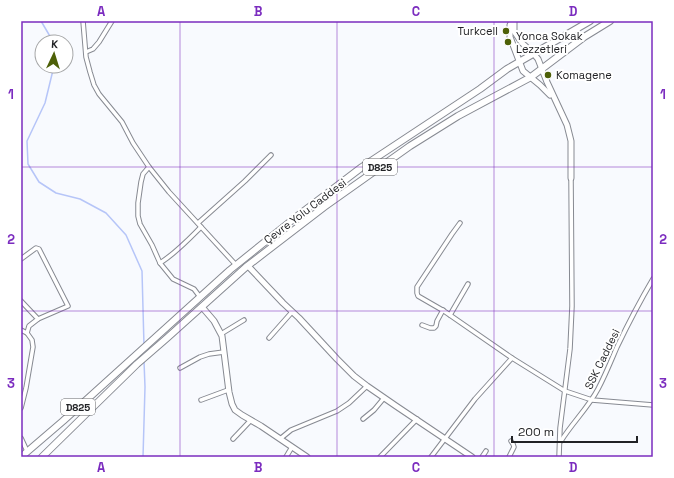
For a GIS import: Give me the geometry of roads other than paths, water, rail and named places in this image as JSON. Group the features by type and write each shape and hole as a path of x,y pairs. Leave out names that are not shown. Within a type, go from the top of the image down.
{"highway":[{"name":"Çevre Yolu Caddesi","path":"21,457 236,265 291,221 362,167 480,89 507,69 590,21"},
{"name":"Çevre Yolu Caddesi","path":"42,457 137,364 248,266 324,207 410,146 458,116 531,77 610,21"}],"street":[{"path":"84,21 86,57 94,85 99,94 122,122 133,143 149,167 169,192 236,265"},
{"path":"86,52 93,49 99,42 112,21"},
{"path":"513,21 514,31 522,43 538,59 567,124 571,141 572,314 570,349 560,428 559,457"},
{"path":"513,21 510,25 510,38 523,71 548,92 558,106"},
{"path":"160,263 182,247 199,225 271,155"},
{"path":"149,167 143,174 141,182 138,202 138,216 140,224 160,263 173,279 194,290 200,297"},
{"path":"460,223 440,251 418,287 418,296 443,310 512,358 565,391 592,400 653,405"},
{"path":"21,259 36,248 40,249 68,306 38,319 29,326 27,332"},
{"path":"248,266 337,359 367,386 472,457"},
{"name":"SSK Caddesi","path":"560,442 569,428 592,400 653,279"},
{"path":"450,315 468,284"},
{"path":"21,301 38,319"},
{"path":"202,307 214,321 221,334 228,390 235,410 307,457"},
{"path":"422,325 434,328 443,310"},
{"path":"269,338 292,312"},
{"path":"221,334 244,320"},
{"path":"21,330 27,332 32,340 33,347 21,408"},
{"path":"180,368 200,357 224,352"},
{"path":"431,457 475,399 512,358"},
{"path":"280,439 291,430 337,411 349,403 367,386"},
{"path":"21,387 26,388"},
{"path":"201,400 228,390"},
{"path":"363,419 374,410 384,398"},
{"path":"380,457 416,419"},
{"path":"233,439 251,420"},
{"path":"21,438 27,451"},
{"path":"509,457 514,447 511,441"},
{"path":"286,457 292,446"},
{"path":"482,457 486,451"}],"waterway":[{"path":"41,21 49,34"},
{"path":"52,74 45,103 27,141 28,164 39,182 56,193 80,199 106,213 126,235 142,271 144,346"},
{"path":"143,457 145,387 144,361"}],"place":[{"name":"Turkcell","path":"506,31"},
{"name":"Yonca Sokak Lezzetleri","path":"508,42"},
{"name":"Komagene","path":"548,75"}]}
